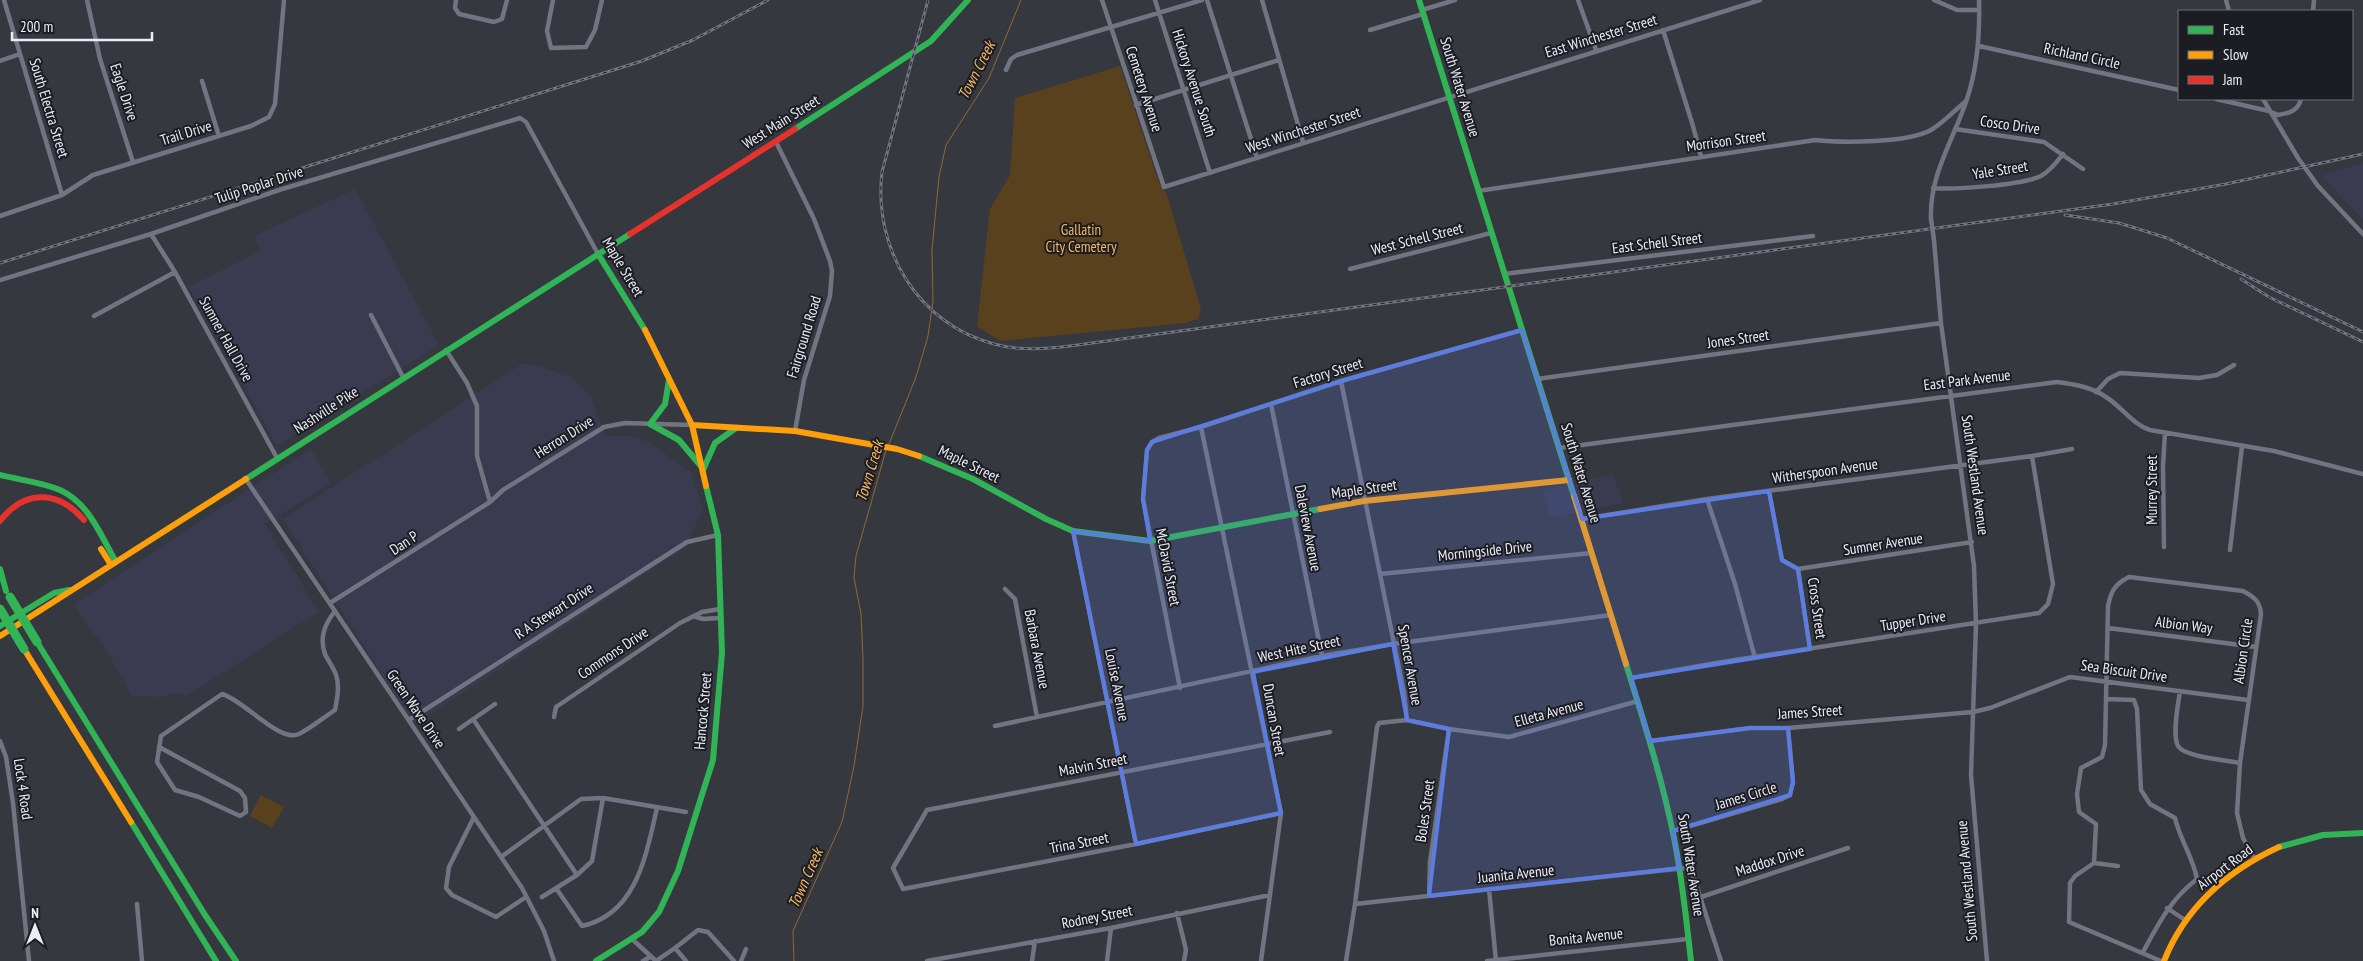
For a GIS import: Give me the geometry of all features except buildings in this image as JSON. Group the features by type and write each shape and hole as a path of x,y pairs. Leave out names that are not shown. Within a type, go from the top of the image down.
{"main road":[{"name":"West Main Street","path":"598,254 776,142 931,41 968,0"},
{"name":"South Water Avenue","path":"1419,0 1650,741 1673,830 1680,868 1691,961"},
{"name":"Nashville Pike","path":"0,636 61,599 69,590 114,564 403,377 598,254"},
{"name":"Maple Street","path":"598,254 647,333 692,425 794,431 878,445 917,455 973,479 1046,519 1073,531 1150,541 1364,500 1569,480"},
{"path":"669,378 665,406 662,412 650,424 686,444 703,471"},
{"name":"Hancock Street","path":"596,961 642,932 659,912 676,876 713,760 722,653 718,535 692,425"},
{"path":"703,471 715,443 736,428"},
{"path":"0,475 52,488 76,499 83,508 114,564"},
{"path":"0,521 11,508 31,497 49,497 68,502 80,513 114,564"},
{"path":"0,569 8,594"},
{"path":"0,581 205,915 236,961"},
{"name":"Nashville Pike","path":"0,626 54,593 69,590"},
{"path":"0,609 216,961"},
{"name":"Airport Road","path":"2163,961 2185,920 2222,882 2254,859 2284,845 2304,839 2363,833"}],"street":[{"name":"South Electra Street","path":"4,0 62,195"},
{"name":"Eagle Drive","path":"87,0 100,59 133,162"},
{"name":"Trail Drive","path":"0,216 62,195 93,175 265,121 272,114 275,104 284,0"},
{"path":"456,0 455,8 459,14 494,22 502,19 507,0"},
{"path":"553,0 546,31 551,48 586,47 595,30 602,0"},
{"name":"Cemetery Avenue","path":"1102,0 1164,187"},
{"name":"Hickory Avenue South","path":"1155,0 1210,173"},
{"path":"1006,70 1011,59 1016,55 1202,0"},
{"path":"1207,0 1257,158"},
{"path":"1262,0 1303,142"},
{"path":"1370,30 1455,0"},
{"path":"1578,0 1596,50"},
{"name":"East Winchester Street","path":"1449,96 1760,0"},
{"path":"1934,0 1957,10 1979,10"},
{"name":"South Westland Avenue","path":"1979,0 1979,46 1966,101 1933,188 1931,219 1941,323 1972,542 1976,624 1971,775 1987,961"},
{"path":"1663,30 1694,126 1700,157"},
{"name":"Richland Circle","path":"1979,46 2178,90"},
{"path":"0,61 20,54"},
{"path":"1136,105 1279,60"},
{"path":"202,81 219,136"},
{"name":"West Winchester Street","path":"1164,187 1449,96"},
{"path":"2221,100 2269,110 2278,115 2293,112 2299,107 2302,100"},
{"path":"2264,100 2318,186 2363,234"},
{"name":"Morrison Street","path":"1478,191 1815,140 1842,142 1907,137 1930,130 1966,101"},
{"name":"Tulip Poplar Drive","path":"0,280 151,234 280,190 474,130 520,118 526,122"},
{"name":"Maple Street","path":"526,122 598,254"},
{"name":"Cosco Drive","path":"1955,129 2044,142 2083,169"},
{"name":"Fairground Road","path":"776,142 814,219 832,271 830,296 804,380 794,431"},
{"name":"Yale Street","path":"1933,188 1961,189 2031,179 2048,172 2063,154"},
{"name":"West Schell Street","path":"1350,269 1491,233"},
{"name":"Sumner Hall Drive","path":"151,234 175,272 277,458"},
{"name":"East Schell Street","path":"1504,274 1813,236"},
{"path":"94,316 175,272"},
{"path":"372,314 403,377"},
{"name":"Jones Street","path":"1537,379 1941,323"},
{"name":"Factory Street","path":"1147,450 1159,438 1202,427 1342,382 1522,330"},
{"path":"446,350 468,384 477,406 476,448 490,502"},
{"path":"2096,392 2108,379 2120,373 2199,378 2217,375 2234,365"},
{"name":"Spencer Avenue","path":"1342,382 1404,693 1406,720 1384,722 1377,726 1346,961"},
{"name":"East Park Avenue","path":"1559,448 2057,382 2072,384 2106,397 2142,428 2274,451 2363,474"},
{"name":"Daleview Avenue","path":"1271,404 1322,656"},
{"name":"Herron Drive","path":"490,502 503,490 604,427 624,423 692,425"},
{"name":"Duncan Street","path":"1202,427 1253,672 1265,745 1281,813 1261,961"},
{"name":"Murrey Street","path":"2164,547 2163,466 2165,433"},
{"path":"2230,550 2242,446"},
{"name":"Witherspoon Avenue","path":"1582,519 1707,499 2032,456 2072,449"},
{"name":"McDavid Street","path":"1147,450 1142,499 1180,688"},
{"name":"Tupper Drive","path":"1631,678 2039,613 2048,604 2053,584 2032,456"},
{"name":"Green Wave Drive","path":"246,478 333,603 335,611 501,857 526,897 544,931 554,961"},
{"name":"Cross Street","path":"1769,491 1782,560 1798,570 1810,649"},
{"path":"1707,499 1735,584 1755,658"},
{"name":"Dan P","path":"333,603 490,502"},
{"name":"Louise Avenue","path":"1073,531 1109,702 1136,844"},
{"name":"R A Stewart Drive","path":"409,720 686,542 718,535"},
{"name":"Sumner Avenue","path":"1798,570 1972,542"},
{"name":"Morningside Drive","path":"1380,574 1592,553"},
{"name":"Albion Circle","path":"2094,863 2096,824 2079,812 2076,794 2081,768 2102,756 2105,745 2110,592 2118,582 2129,577 2243,591 2254,596 2260,605 2261,614 2240,762 2237,814 2243,838 2254,859"},
{"name":"Barbara Avenue","path":"1006,589 1015,599 1037,717"},
{"path":"159,747 240,791 245,798 246,812 240,816 199,797 176,790 157,762 159,747 162,736 222,694 232,697 282,734 297,735 334,710 338,688 336,675 324,654 323,640 324,626 335,611"},
{"name":"Commons Drive","path":"554,716 556,706 693,616 702,612 720,614"},
{"path":"693,616 703,619 720,614"},
{"name":"West Hite Street","path":"995,726 1180,688 1322,656 1393,644 1611,615"},
{"name":"Albion Way","path":"2108,628 2256,647"},
{"name":"Sea Biscuit Drive","path":"1972,712 1990,708 2062,678 2070,677 2248,700"},
{"path":"2180,691 2176,734 2177,745 2184,753 2240,762"},
{"path":"2106,699 2134,700 2138,709 2141,790 2150,804 2175,818 2178,831 2194,863 2197,879 2183,890 2167,908 2143,952"},
{"name":"Elleta Avenue","path":"1406,720 1449,729 1508,737 1638,701"},
{"path":"459,729 495,704"},
{"name":"James Street","path":"1650,741 1750,728 1788,728 1972,712"},
{"path":"473,719 577,875"},
{"name":"James Circle","path":"1673,830 1782,799 1790,795 1793,782 1788,728"},
{"name":"Boles Street","path":"1429,896 1430,862 1449,729"},
{"name":"Malvin Street","path":"892,868 927,810 1330,732"},
{"name":"Lock 4 Road","path":"0,742 6,756 13,803 29,961"},
{"path":"542,897 577,875 592,861 603,798"},
{"path":"501,857 545,827 581,799 603,798 686,812"},
{"path":"556,888 582,926 595,923 607,917 625,900 634,885 645,860 657,808"},
{"name":"Trina Street","path":"892,868 903,889 1136,844 1281,813"},
{"path":"474,817 449,867 446,888 452,895 496,917 526,897"},
{"name":"Maddox Drive","path":"1701,897 1848,848"},
{"path":"2118,866 2094,863 2075,876 2070,884 2069,922 2163,961"},
{"path":"1680,868 1690,869 1692,872 1721,961"},
{"name":"Juanita Avenue","path":"1355,904 1680,868"},
{"path":"1489,889 1496,960"},
{"name":"Rodney Street","path":"928,961 959,958 1035,941 1111,928 1270,895"},
{"path":"137,904 142,961"},
{"path":"2167,908 2185,920"},
{"path":"1177,914 1186,950 1184,961"},
{"path":"1107,961 1111,928"},
{"path":"632,939 656,961 698,930 708,932 734,961"},
{"name":"Bonita Avenue","path":"1487,961 1688,939"},
{"path":"1032,961 1035,941"},
{"path":"676,948 686,961"},
{"path":"741,961 746,949"},
{"path":"643,961 650,957"}],"highlighted area":[{"path":"1522,330 1582,519 1769,491 1782,560 1798,569 1810,649 1631,678 1650,741 1750,728 1788,728 1793,782 1790,795 1673,831 1680,868 1429,896 1449,729 1407,720 1393,644 1253,672 1281,813 1136,844 1073,531 1150,541 1143,499 1147,450 1152,442 1341,381"}],"shaded area":[{"path":"2363,163 2363,220 2321,175"},
{"path":"355,189 439,345 277,446 189,287 260,251 254,236"},
{"path":"522,364 537,365 569,376 590,395 606,436 631,436 648,442 692,473 703,510 690,536 694,542 414,725 283,519"},
{"path":"311,449 331,483 265,524 319,612 186,696 177,692 162,697 132,696 99,637 94,635 74,604"},
{"path":"1613,474 1623,503 1550,518 1542,490"}],"green space":[{"name":"Gallatin City Cemetery","path":"1120,66 1159,183 1167,195 1201,309 1198,319 1185,323 1000,341 977,326 990,209 1010,175 1015,98"},
{"path":"261,795 284,807 272,828 250,816"}],"waterway":[{"name":"Town Creek","path":"889,444 916,377 928,336 933,301 932,250 939,177 946,145 989,78 1021,0"},
{"name":"Town Creek","path":"794,961 793,931 842,822 854,766 863,706 861,614 854,578 856,556 886,450"}],"railway":[{"path":"0,263 642,61 693,40 768,0"},
{"path":"928,0 882,172 881,201 885,229 893,255 906,279 923,301 943,320 967,334 994,344 1013,348 1042,349 1070,346 2113,204 2226,184 2363,154"},
{"path":"2065,215 2119,223 2167,238 2363,332"},
{"path":"2241,279 2269,297 2363,342"}],"traffic: fast":[{"path":"795,129 931,41 968,0"},
{"path":"1419,0 1574,496"},
{"path":"246,479 630,234"},
{"path":"598,254 645,330"},
{"path":"669,380 665,404 650,424 679,440 700,465"},
{"path":"703,470 715,443 736,428"},
{"path":"919,456 973,479 1046,519 1073,531 1150,541 1320,509"},
{"path":"0,475 45,485 70,496 87,512 116,562"},
{"path":"596,961 642,932 659,912 678,871 713,760 722,653 718,535 706,486"},
{"path":"0,569 6,591"},
{"path":"0,626 54,593 69,590"},
{"path":"10,597 37,642"},
{"path":"0,609 24,649"},
{"path":"37,642 205,915 236,961"},
{"path":"1626,664 1657,769 1673,833 1691,961"},
{"path":"131,822 216,961"},
{"path":"2279,847 2323,835 2363,833"}],"traffic: slow":[{"path":"645,330 692,425 706,486"},
{"path":"692,425 795,431 897,449 919,456"},
{"path":"0,636 246,479"},
{"path":"1320,509 1364,501 1569,480"},
{"path":"1574,496 1626,664"},
{"path":"101,549 111,565"},
{"path":"24,649 131,822"},
{"path":"2164,961 2184,924 2210,893 2242,867 2279,847"}],"traffic: jam":[{"path":"630,234 795,129"},
{"path":"0,521 20,503 42,497 63,503 84,520"}]}
